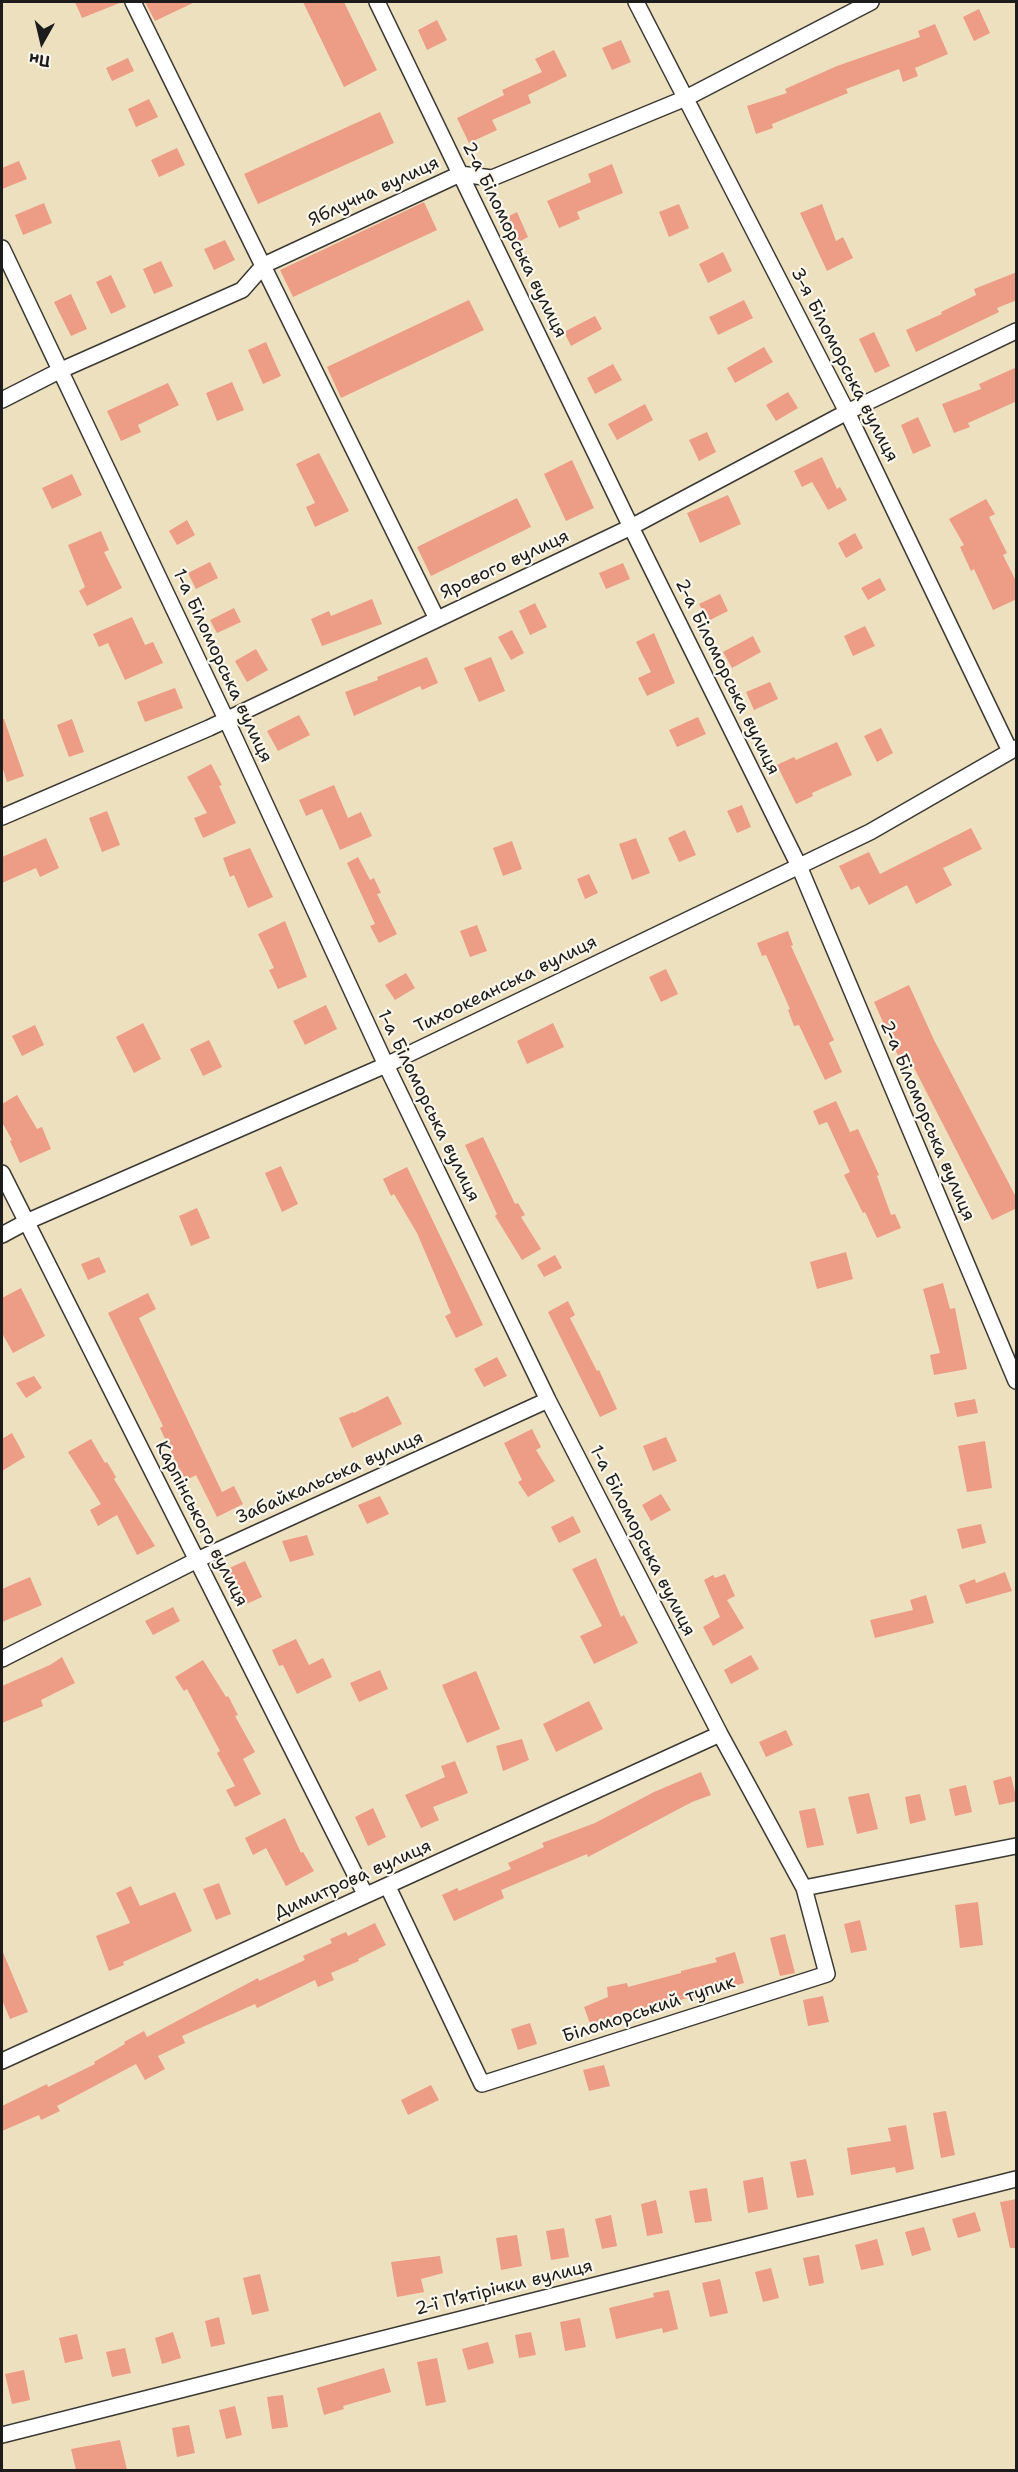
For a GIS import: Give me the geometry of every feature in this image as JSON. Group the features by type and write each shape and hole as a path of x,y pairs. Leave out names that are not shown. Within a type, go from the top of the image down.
{"street":[{"path":"133,2 437,618"},
{"name":"2-а Біломорська вулиця","path":"377,2 631,527 799,866 1017,1381"},
{"name":"3-я Біломорська вулиця","path":"636,2 847,412 1013,749"},
{"name":"Яблучна вулиця","path":"2,400 60,371 242,290 264,265 460,174 492,178 686,98 872,2"},
{"name":"1-а Біломорська вулиця","path":"2,248 226,719 386,1065 548,1400 720,1734 804,1887 827,1974"},
{"name":"Ярового вулиця","path":"2,818 226,719 631,527 847,412 1017,331"},
{"name":"Тихоокеанська вулиця","path":"2,1235 26,1222 386,1065 870,832 1013,749"},
{"name":"Карпінського вулиця","path":"2,1173 365,1894"},
{"name":"Забайкальська вулиця","path":"2,1659 197,1560 548,1400"},
{"name":"Димитрова вулиця","path":"2,2061 720,1734"},
{"path":"804,1887 1017,1846"},
{"name":"Біломорський тупик","path":"388,1887 482,2084 827,1974"},
{"name":"2-ї П’ятірічки вулиця","path":"2,2434 1017,2179"}],"building":[{"path":"75,2 122,2 82,18"},
{"path":"145,2 195,2 155,21"},
{"path":"303,2 344,2 377,70 344,87"},
{"path":"979,9 990,33 974,41 963,17"},
{"path":"437,20 447,40 427,50 418,30"},
{"path":"935,24 948,54 915,68 918,76 903,82 899,69 846,89 848,93 772,124 773,128 756,134 747,106 787,93 785,89 837,66 920,37 918,31"},
{"path":"621,40 631,62 612,70 602,48"},
{"path":"554,50 567,76 528,95 531,103 492,120 497,130 469,143 457,118 504,95 502,90 542,72 535,59"},
{"path":"128,58 134,71 112,81 106,68"},
{"path":"149,99 158,117 136,127 128,109"},
{"path":"380,112 394,143 258,204 244,174"},
{"path":"177,148 185,165 159,177 151,160"},
{"path":"19,161 27,179 2,189 2,168"},
{"path":"612,164 623,193 577,212 580,219 559,228 547,201 591,182 588,174"},
{"path":"424,202 437,230 293,297 280,270"},
{"path":"44,203 52,223 23,235 15,215"},
{"path":"679,204 689,228 669,237 659,212"},
{"path":"822,204 836,241 843,237 853,258 827,271 800,213"},
{"path":"517,212 528,237 513,245 501,220"},
{"path":"225,240 235,260 214,270 204,249"},
{"path":"723,252 732,271 708,283 699,264"},
{"path":"161,261 173,286 154,294 143,269"},
{"path":"1017,272 1017,300 997,308 999,312 916,352 906,330 976,295 974,289"},
{"path":"111,275 126,307 111,314 96,282"},
{"path":"71,294 87,329 71,336 54,302"},
{"path":"469,300 484,330 341,398 327,367"},
{"path":"744,300 753,318 718,335 709,317"},
{"path":"595,316 602,329 571,346 564,332"},
{"path":"874,332 890,366 875,373 859,339"},
{"path":"266,342 281,376 263,384 248,350"},
{"path":"764,347 773,362 735,383 727,368"},
{"path":"613,364 622,380 595,394 587,378"},
{"path":"1017,367 1017,401 968,423 970,427 954,433 942,404 981,389 979,384"},
{"path":"232,382 244,410 217,421 206,393"},
{"path":"168,383 179,405 138,425 141,432 121,441 107,411"},
{"path":"788,392 798,408 776,421 766,405"},
{"path":"645,404 653,420 617,440 608,424"},
{"path":"918,417 931,446 913,454 901,425"},
{"path":"707,432 716,452 699,461 689,440"},
{"path":"319,453 349,511 315,527 306,507 315,503 296,464"},
{"path":"822,457 837,489 840,487 847,500 828,510 812,482 802,487 794,471"},
{"path":"572,460 594,508 566,521 544,474"},
{"path":"72,474 82,495 52,509 42,488"},
{"path":"728,495 741,524 700,543 687,513"},
{"path":"517,498 531,527 431,576 417,547"},
{"path":"986,499 995,514 989,517 1007,553 1003,555 1017,583 1017,599 993,610 974,569 971,571 960,547 964,545 949,519"},
{"path":"187,520 195,535 177,545 169,531"},
{"path":"101,531 109,550 104,552 122,588 87,606 79,591 85,587 68,545"},
{"path":"855,533 863,548 846,558 838,543"},
{"path":"210,562 218,578 196,589 188,573"},
{"path":"623,563 630,579 606,589 599,573"},
{"path":"880,578 886,590 868,600 861,588"},
{"path":"720,594 728,611 708,621 699,604"},
{"path":"372,599 382,624 322,646 311,619 329,611 331,616"},
{"path":"535,603 547,627 530,635 519,611"},
{"path":"234,608 241,622 217,633 210,620"},
{"path":"132,617 145,645 153,642 163,663 125,680 108,643 99,647 93,634"},
{"path":"865,626 875,646 853,656 844,636"},
{"path":"512,630 524,653 511,660 498,637"},
{"path":"654,633 675,683 647,696 638,678 651,672 636,642"},
{"path":"753,636 761,652 732,668 723,652"},
{"path":"256,649 268,670 247,682 235,661"},
{"path":"427,657 438,683 422,690 420,686 354,716 345,692 378,680 377,677"},
{"path":"491,657 505,691 479,702 464,668"},
{"path":"770,682 778,699 754,710 746,692"},
{"path":"175,688 183,708 145,722 137,702"},
{"path":"299,715 310,735 278,751 267,731"},
{"path":"698,717 706,734 677,747 669,730"},
{"path":"2,719 4,719 24,776 7,782 2,766"},
{"path":"72,719 84,752 69,757 57,725"},
{"path":"881,728 893,753 877,762 864,736"},
{"path":"837,742 852,775 812,793 813,796 796,804 777,765 794,757 796,760"},
{"path":"211,764 222,785 219,786 236,823 203,838 194,818 207,813 187,777"},
{"path":"334,785 348,818 361,812 372,836 340,850 322,809 306,816 299,800"},
{"path":"742,805 751,827 737,833 727,811"},
{"path":"107,811 120,845 102,852 89,818"},
{"path":"971,828 982,849 943,868 952,885 916,904 907,885 869,905 859,886 851,890 839,866 869,852 880,874"},
{"path":"685,830 696,855 679,862 668,838"},
{"path":"46,838 59,868 40,877 36,868 2,883 2,857"},
{"path":"636,838 650,873 632,880 619,844"},
{"path":"512,841 522,869 503,876 493,848"},
{"path":"250,848 273,897 248,908 234,875 230,877 223,858"},
{"path":"358,857 370,880 374,878 381,893 377,894 397,934 379,943 370,926 375,924 347,863"},
{"path":"589,874 598,893 585,899 577,879"},
{"path":"285,921 307,977 278,989 269,970 274,968 258,934"},
{"path":"477,925 487,951 470,957 460,931"},
{"path":"788,931 793,945 791,946 834,1040 829,1043 842,1072 825,1080 799,1025 794,1026 788,1010 790,1009 766,955 762,956 757,943"},
{"path":"666,969 678,994 661,1002 649,977"},
{"path":"406,973 415,988 395,1000 385,985"},
{"path":"909,985 934,1040 1017,1199 1017,1208 992,1220 907,1054 899,1058 874,1002"},
{"path":"326,1005 337,1029 305,1045 293,1021"},
{"path":"143,1023 161,1059 134,1073 116,1037"},
{"path":"553,1023 564,1047 527,1064 517,1041"},
{"path":"35,1025 44,1045 22,1056 12,1036"},
{"path":"209,1040 222,1067 203,1076 190,1049"},
{"path":"17,1095 37,1129 42,1127 51,1149 20,1163 10,1141 12,1140 2,1122 2,1104"},
{"path":"836,1101 850,1132 858,1129 879,1175 877,1176 891,1215 895,1214 901,1228 877,1238 844,1175 850,1172 827,1122 819,1125 813,1111"},
{"path":"483,1137 515,1204 518,1203 525,1215 521,1217 541,1249 522,1260 495,1216 497,1214 465,1145"},
{"path":"281,1166 298,1204 282,1212 265,1173"},
{"path":"407,1167 483,1325 456,1338 445,1316 451,1313 417,1233 394,1194 391,1196 383,1179"},
{"path":"197,1208 210,1238 191,1246 179,1216"},
{"path":"846,1252 853,1279 817,1289 810,1262"},
{"path":"555,1255 562,1268 544,1277 537,1265"},
{"path":"99,1257 106,1272 88,1280 81,1264"},
{"path":"943,1283 950,1309 955,1308 967,1369 934,1375 930,1355 940,1353 923,1289"},
{"path":"21,1288 45,1336 13,1353 2,1333 2,1298"},
{"path":"148,1293 156,1309 139,1318 222,1492 234,1486 243,1504 217,1517 196,1475 185,1481 160,1428 163,1426 108,1313"},
{"path":"568,1301 575,1315 570,1318 597,1371 599,1370 617,1409 600,1417 548,1312"},
{"path":"497,1357 507,1376 484,1387 474,1369"},
{"path":"34,1376 42,1388 26,1398 16,1383"},
{"path":"388,1396 402,1424 352,1448 339,1418"},
{"path":"975,1399 978,1413 957,1417 954,1403"},
{"path":"532,1429 541,1447 536,1450 555,1481 528,1497 518,1482 522,1480 504,1443"},
{"path":"12,1433 25,1457 2,1471 2,1439"},
{"path":"666,1437 677,1461 653,1471 643,1446"},
{"path":"91,1439 116,1477 114,1479 155,1546 137,1555 117,1515 98,1526 90,1510 101,1504 68,1452"},
{"path":"985,1441 992,1488 967,1492 958,1446"},
{"path":"661,1494 671,1510 651,1521 642,1505"},
{"path":"380,1496 389,1514 367,1524 358,1505"},
{"path":"573,1516 581,1532 559,1543 551,1527"},
{"path":"981,1524 986,1543 962,1549 957,1529"},
{"path":"307,1535 314,1555 290,1562 282,1541"},
{"path":"596,1558 621,1617 624,1615 638,1643 594,1664 580,1636 602,1626 572,1569"},
{"path":"245,1561 262,1597 244,1605 227,1569"},
{"path":"1005,1572 1012,1591 966,1604 959,1585 975,1579 976,1583"},
{"path":"725,1574 735,1596 727,1600 744,1628 713,1646 703,1627 720,1617 704,1580 713,1575 715,1578"},
{"path":"30,1577 42,1605 2,1622 2,1589"},
{"path":"926,1595 934,1623 875,1638 870,1620 913,1610 910,1600"},
{"path":"173,1607 180,1621 153,1635 145,1621"},
{"path":"296,1639 309,1665 323,1658 332,1677 297,1694 283,1665 279,1666 272,1650"},
{"path":"751,1655 759,1669 731,1684 724,1670"},
{"path":"62,1657 75,1683 41,1700 43,1706 2,1723 2,1686 50,1665"},
{"path":"203,1660 226,1697 228,1696 238,1715 235,1716 255,1752 243,1759 261,1794 235,1807 226,1790 235,1786 217,1753 220,1751 187,1689 184,1691 175,1677"},
{"path":"380,1670 388,1689 359,1702 350,1683"},
{"path":"476,1671 500,1729 467,1743 442,1685"},
{"path":"589,1701 603,1729 556,1752 543,1724"},
{"path":"786,1730 793,1745 766,1757 759,1742"},
{"path":"522,1739 529,1760 503,1771 496,1746"},
{"path":"455,1761 468,1793 433,1807 439,1820 421,1828 405,1795 445,1777 441,1766"},
{"path":"701,1772 711,1795 692,1802 588,1857 587,1854 501,1890 504,1898 454,1921 442,1895 457,1888 459,1891 511,1869 508,1863 544,1847 542,1843 595,1823 654,1792"},
{"path":"1011,1776 1017,1801 999,1805 993,1781"},
{"path":"966,1785 972,1812 955,1816 949,1789"},
{"path":"869,1793 878,1829 857,1834 848,1797"},
{"path":"920,1794 926,1820 910,1824 905,1797"},
{"path":"373,1808 386,1837 368,1846 355,1817"},
{"path":"815,1808 824,1845 807,1848 799,1811"},
{"path":"285,1818 301,1853 303,1852 314,1871 286,1886 266,1848 253,1855 245,1838"},
{"path":"219,1883 231,1914 216,1920 203,1889"},
{"path":"131,1886 140,1906 175,1892 192,1931 123,1962 124,1965 109,1971 96,1936 130,1923 116,1893"},
{"path":"978,1902 983,1945 960,1948 955,1905"},
{"path":"860,1920 867,1950 851,1953 844,1924"},
{"path":"375,1923 386,1945 358,1959 359,1961 331,1973 334,1980 318,1987 315,1980 257,2008 255,2004 182,2036 185,2043 158,2056 165,2069 145,2080 136,2064 57,2106 60,2111 41,2120 39,2115 2,2131 2,2106 95,2064 94,2062 144,2031 147,2037 258,1978 259,1981 305,1960 303,1956 332,1943 330,1939 346,1932 348,1936"},
{"path":"785,1934 795,1973 780,1976 770,1938"},
{"path":"2,1950 28,2012 10,2019 2,2000"},
{"path":"735,1952 744,1983 689,2000 688,1998 607,2018 609,2022 592,2029 584,2007 608,1997 607,1987 627,1983 628,1987 681,1973 681,1971 717,1962 715,1958"},
{"path":"823,1996 829,2022 808,2026 803,2000"},
{"path":"530,2023 537,2044 518,2050 511,2029"},
{"path":"604,2065 610,2086 589,2091 583,2070"},
{"path":"431,2085 439,2100 408,2115 401,2100"},
{"path":"946,2111 955,2155 941,2158 933,2113"},
{"path":"906,2125 914,2169 896,2173 895,2167 851,2175 847,2148 891,2141 888,2128"},
{"path":"806,2159 814,2195 797,2198 790,2162"},
{"path":"763,2177 768,2209 748,2213 743,2181"},
{"path":"707,2188 712,2221 695,2223 689,2191"},
{"path":"1017,2199 1017,2248 1010,2248 1000,2202"},
{"path":"656,2200 663,2233 647,2236 641,2204"},
{"path":"975,2212 981,2231 958,2238 952,2219"},
{"path":"611,2215 617,2246 602,2249 595,2219"},
{"path":"924,2227 931,2250 912,2256 905,2232"},
{"path":"564,2228 569,2257 551,2260 546,2231"},
{"path":"517,2235 522,2266 501,2270 496,2238"},
{"path":"877,2239 884,2265 861,2270 855,2245"},
{"path":"819,2255 824,2283 809,2286 803,2258"},
{"path":"440,2256 443,2273 421,2279 424,2292 397,2297 391,2262"},
{"path":"771,2268 779,2298 763,2302 755,2272"},
{"path":"260,2274 269,2311 252,2315 243,2278"},
{"path":"720,2279 728,2313 710,2317 702,2283"},
{"path":"669,2290 678,2329 663,2333 662,2328 616,2339 609,2308 654,2297 653,2293"},
{"path":"219,2317 225,2344 211,2347 205,2321"},
{"path":"580,2318 586,2347 565,2351 560,2322"},
{"path":"173,2332 181,2358 162,2364 155,2338"},
{"path":"531,2332 536,2355 519,2358 515,2335"},
{"path":"77,2334 83,2359 65,2363 59,2338"},
{"path":"488,2342 494,2363 468,2370 462,2349"},
{"path":"125,2348 131,2373 112,2377 106,2352"},
{"path":"437,2358 446,2402 426,2406 417,2362"},
{"path":"384,2368 391,2392 343,2406 344,2409 324,2415 317,2388"},
{"path":"24,2370 30,2400 12,2404 5,2374"},
{"path":"283,2395 288,2427 272,2429 267,2397"},
{"path":"235,2406 242,2435 226,2439 219,2410"},
{"path":"189,2425 195,2453 177,2457 172,2428"},
{"path":"120,2440 127,2470 76,2470 71,2449"}]}
